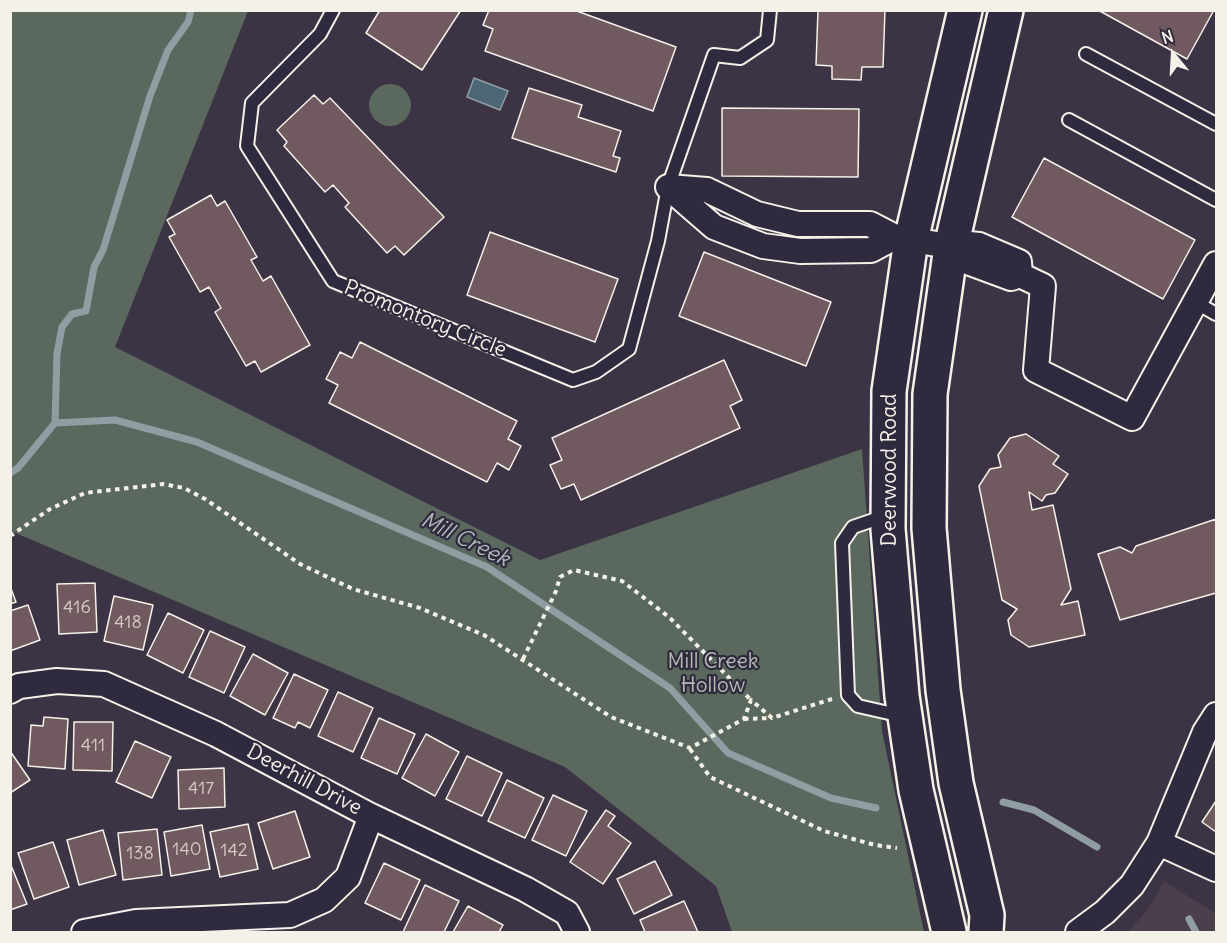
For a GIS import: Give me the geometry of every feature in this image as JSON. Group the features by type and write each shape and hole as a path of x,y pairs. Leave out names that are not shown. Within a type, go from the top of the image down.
{"street":[{"name":"Deerwood Road","path":"949,933 916,790 905,716 895,624 889,514 889,391 903,238 965,10"},
{"name":"Deerwood Road","path":"986,933 987,915 956,783 943,690 929,528 930,394 955,247 1006,10"},
{"path":"668,187 714,227 763,246 800,251 871,250 903,238 955,247 965,261 1011,278 1020,275 1043,286 1036,370 1132,418 1216,264"},
{"name":"Deerhill Drive","path":"10,691 19,686 57,681 104,684 216,734 371,816 525,889 567,913 577,933"},
{"path":"1078,933 1106,912 1132,885 1159,843 1205,732 1216,715"},
{"path":"84,933 136,922 290,915 324,900 348,877 371,816"},
{"path":"1159,843 1216,869"}],"lane":[{"name":"Promontory Circle","path":"333,10 320,34 252,104 247,146 333,281 573,380 596,372 629,349 658,241 668,187 714,55 740,58 767,40 770,10"},
{"path":"1086,54 1216,124"},
{"path":"1069,120 1216,200"},
{"path":"1195,302 1216,314"},
{"path":"889,514 853,527 842,543 848,695 858,706 905,716"}],"path":[{"path":"10,536 50,509 85,493 163,484 184,488 205,499 300,564 353,589 420,609 484,635 611,717 690,748 710,777 824,831 875,845 897,848"},
{"path":"523,659 556,591 560,577 568,571 622,581 669,617 751,700 772,718"},
{"path":"690,748 744,719 772,718 848,695"},
{"path":"744,719 751,700"}],"shaded area":[{"path":"1164,881 1216,914 1216,932 1128,932 1148,909"}],"green space":[{"name":"Mill Creek Hollow","path":"10,11 248,11 115,347 540,560 862,449 882,731 924,932 732,932 716,886 565,767 11,531"},
{"path":"390,84 405,90 411,105 405,120 390,126 375,120 369,105 375,90"}],"water":[{"path":"474,78 508,91 500,110 467,97"}],"building":[{"path":"380,10 461,10 422,70 366,33"},
{"path":"489,10 574,10 676,47 653,111 485,51 493,29 483,25"},
{"path":"818,10 885,10 883,67 862,67 861,80 832,79 832,66 816,65"},
{"path":"1098,10 1214,10 1187,59"},
{"path":"529,88 582,105 578,117 621,131 613,156 620,158 616,172 512,138"},
{"path":"314,95 323,104 330,98 444,217 404,255 395,246 387,253 345,207 349,203 333,185 325,192 284,146 287,142 277,130"},
{"path":"722,108 859,109 858,177 722,176"},
{"path":"1044,158 1195,240 1163,299 1012,217"},
{"path":"211,195 217,206 225,201 257,257 251,260 263,281 271,276 310,345 261,372 255,361 246,366 215,312 221,308 209,287 200,292 169,237 175,234 167,220"},
{"path":"490,232 618,279 595,342 467,295"},
{"path":"704,252 831,302 806,366 679,316"},
{"path":"360,342 517,421 508,439 521,446 509,470 497,463 487,482 329,403 338,385 326,379 340,352 352,358"},
{"path":"724,360 742,400 730,406 740,428 581,500 574,484 561,489 550,465 562,460 552,438"},
{"path":"1026,434 1059,456 1053,464 1068,474 1055,493 1046,495 1042,501 1029,492 1032,510 1053,505 1071,589 1061,605 1078,601 1085,635 1029,647 1011,635 1008,620 1017,609 1002,600 979,486 990,469 1001,467 998,455 1010,438"},
{"path":"1216,519 1216,593 1120,620 1098,554 1120,547 1132,553 1136,546"},
{"path":"95,583 97,632 59,634 57,584"},
{"path":"10,586 16,602 10,604"},
{"path":"114,596 153,605 143,650 104,641"},
{"path":"28,605 40,640 10,651 10,611"},
{"path":"168,613 204,630 183,673 147,655"},
{"path":"210,631 245,647 224,693 189,677"},
{"path":"253,654 288,673 265,715 230,696"},
{"path":"294,674 328,690 310,728 298,722 295,728 273,718"},
{"path":"338,692 373,708 353,752 318,736"},
{"path":"44,717 68,719 65,769 28,766 31,725 43,726"},
{"path":"379,718 415,734 397,774 361,758"},
{"path":"74,722 113,722 112,771 73,770"},
{"path":"426,734 459,752 435,796 402,778"},
{"path":"135,741 171,757 152,798 116,782"},
{"path":"10,751 30,780 10,793"},
{"path":"467,756 502,773 482,816 446,799"},
{"path":"224,768 225,807 179,809 178,770"},
{"path":"507,780 544,798 525,838 488,821"},
{"path":"553,795 587,811 566,856 532,840"},
{"path":"1216,801 1216,832 1202,822"},
{"path":"606,810 615,816 608,826 631,843 603,884 570,862"},
{"path":"295,811 310,857 273,869 258,823"},
{"path":"248,824 258,869 220,877 210,832"},
{"path":"202,825 210,869 171,876 164,832"},
{"path":"157,829 162,875 123,880 118,833"},
{"path":"103,830 116,875 79,885 67,840"},
{"path":"53,842 69,887 34,899 18,853"},
{"path":"655,861 672,895 634,914 617,879"},
{"path":"10,863 27,904 10,910"},
{"path":"384,863 420,880 401,920 365,903"},
{"path":"425,885 459,901 444,932 403,932"},
{"path":"684,901 698,932 645,932 640,920"},
{"path":"468,906 503,925 499,932 453,932"}],"waterway":[{"path":"55,423 57,354 62,327 72,314 86,311 94,267 103,250 150,96 168,50 188,22 191,10"},
{"name":"Mill Creek","path":"10,473 18,468 55,423 115,420 197,442 487,567 670,688 728,753 831,798 876,808"},
{"name":"Mill Creek","path":"1003,802 1034,810 1097,847"},
{"name":"Mill Creek","path":"1189,919 1196,932"}]}
